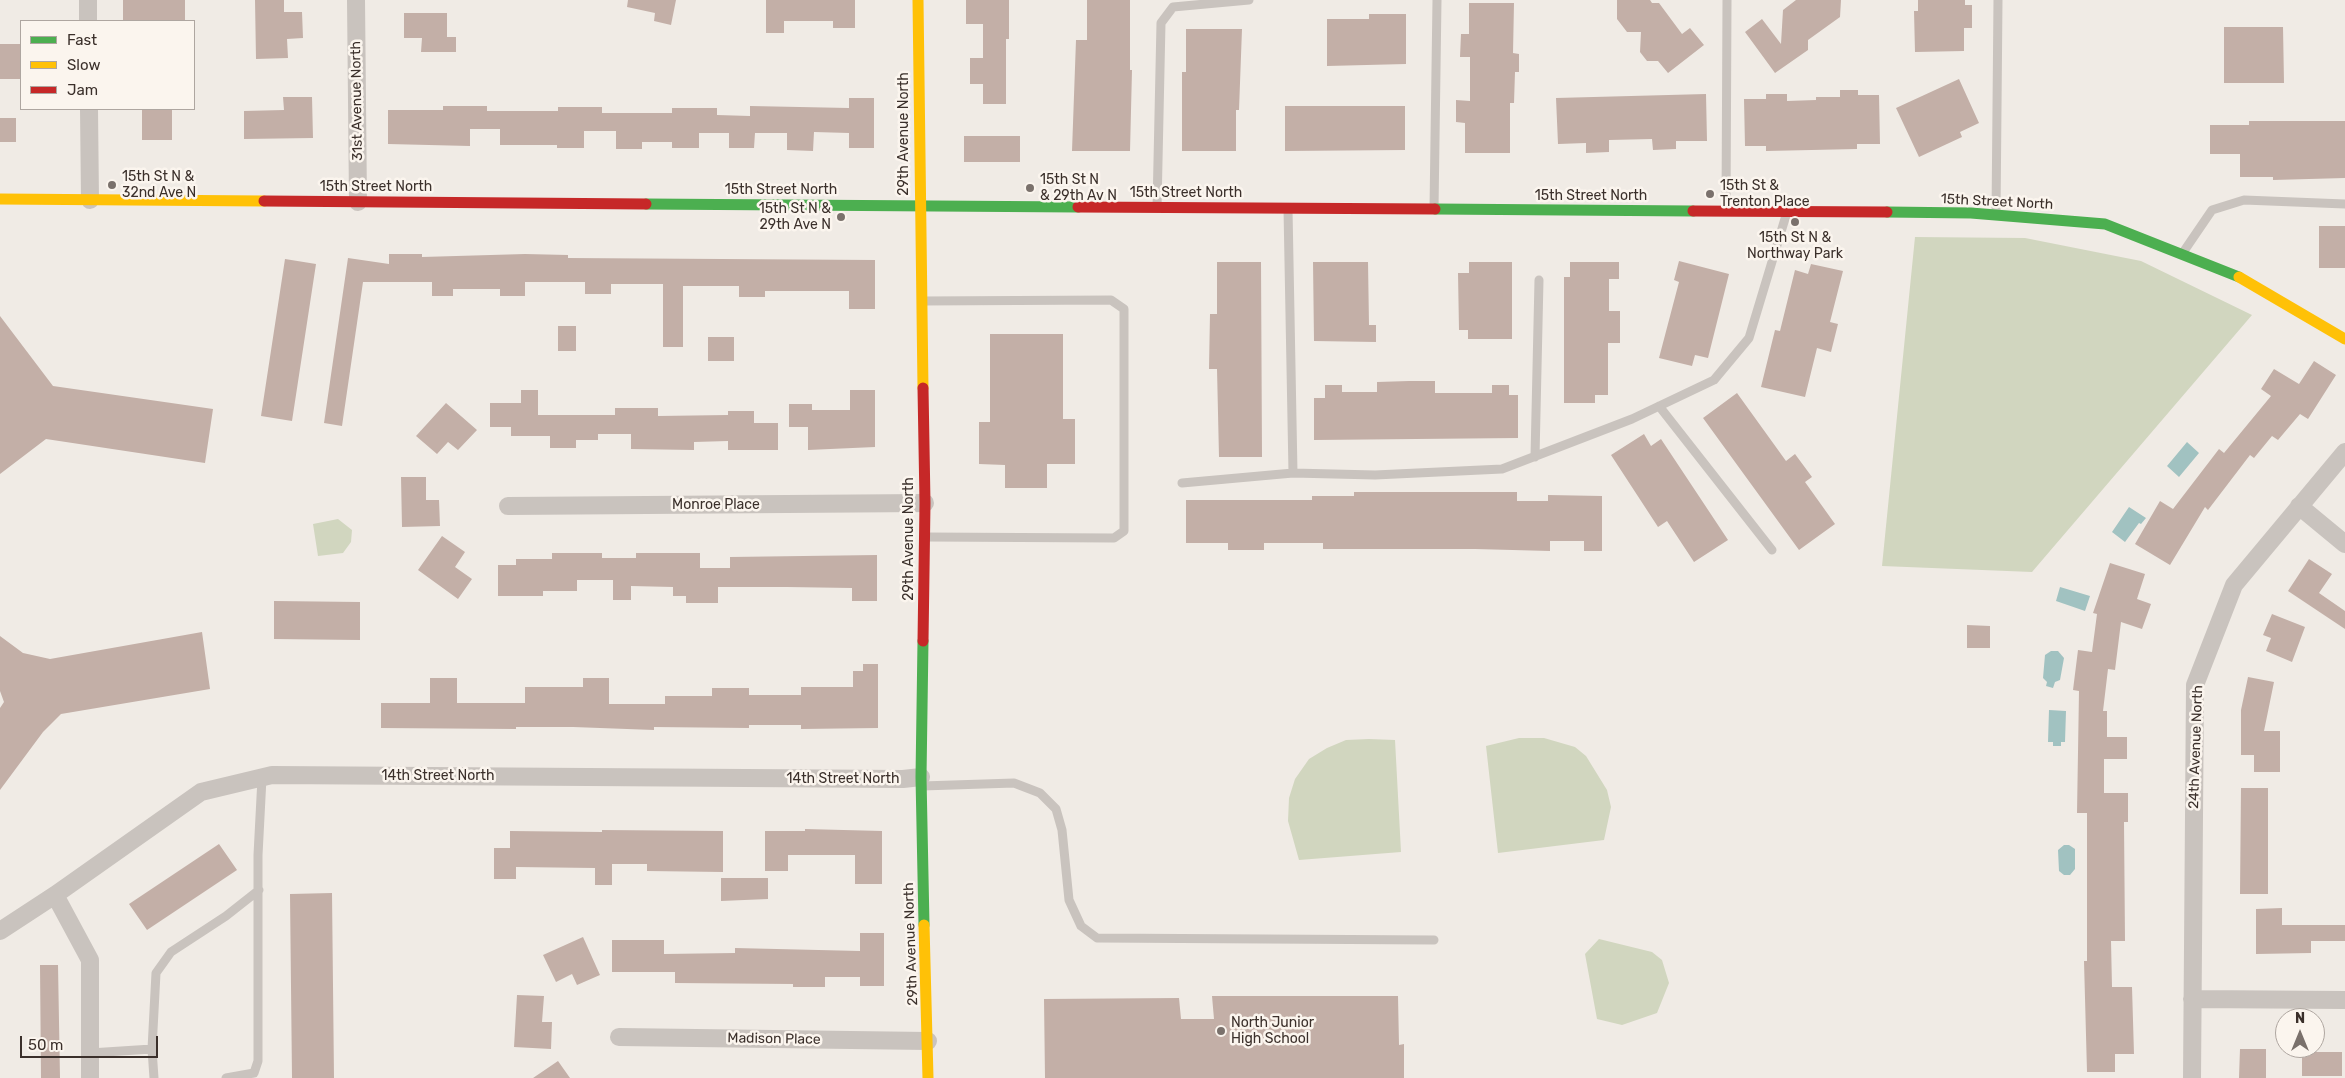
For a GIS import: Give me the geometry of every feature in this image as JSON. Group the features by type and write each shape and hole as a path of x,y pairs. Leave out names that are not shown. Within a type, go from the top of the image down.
{"street":[{"path":"88,0 88,20"},
{"name":"31st Avenue North","path":"356,0 358,202"},
{"name":"29th Avenue North","path":"918,0 919,206 925,503 921,782 928,1078"},
{"path":"89,110 90,200"},
{"name":"15th Street North","path":"0,199 1726,211 1996,215 2105,224 2234,274 2345,340"},
{"name":"24th Avenue North","path":"2192,1078 2195,685 2234,586 2345,452"},
{"name":"Monroe Place","path":"508,506 925,503"},
{"path":"2299,506 2345,544"},
{"name":"14th Street North","path":"0,932 201,792 272,775 903,779 921,782"},
{"path":"55,895 90,960 90,1078"},
{"path":"2192,998 2345,1000"},
{"name":"Madison Place","path":"620,1036 928,1040"}],"lane":[{"path":"1157,207 1161,23 1173,7 1249,0"},
{"path":"1434,210 1437,0"},
{"path":"1726,211 1727,0"},
{"path":"1996,215 1998,0"},
{"path":"2182,254 2212,210 2244,200 2345,204"},
{"path":"1288,208 1293,473"},
{"path":"1182,483 1293,473 1375,475 1502,469 1632,420 1714,380 1749,338 1788,212"},
{"path":"1535,457 1539,280"},
{"path":"921,301 1111,300 1124,309 1124,532 1114,538 924,537"},
{"path":"1659,406 1772,550"},
{"path":"226,1078 254,1073 258,1061 262,778"},
{"path":"921,782 1014,783 1040,793 1056,809 1062,830 1069,900 1081,926 1097,938 1434,940"},
{"path":"154,1078 152,1050 156,973 171,952 226,916 259,890"},
{"path":"90,1053 152,1050"}],"green space":[{"path":"1915,237 2025,238 2141,261 2252,315 2032,572 1882,566"},
{"path":"338,519 352,530 351,542 343,553 318,556 313,524"},
{"path":"1519,738 1544,738 1575,747 1586,756 1607,790 1611,807 1604,840 1498,853 1486,746"},
{"path":"1346,740 1395,740 1401,852 1299,860 1288,821 1289,798 1295,779 1309,759 1327,748"},
{"path":"1599,939 1652,952 1662,960 1669,983 1657,1013 1622,1025 1597,1019 1585,954"}],"water":[{"path":"2187,442 2199,453 2179,477 2167,466"},
{"path":"2129,507 2146,518 2141,524 2139,523 2125,542 2112,532"},
{"path":"2060,587 2090,596 2085,611 2056,601"},
{"path":"2051,651 2058,651 2064,658 2060,680 2055,682 2053,688 2046,686 2047,682 2043,678 2045,655"},
{"path":"2049,710 2066,711 2065,742 2061,742 2061,746 2053,746 2053,742 2048,742"},
{"path":"2064,845 2069,845 2075,849 2075,869 2070,875 2064,875 2059,871 2058,850"}],"building":[{"path":"123,0 185,0 185,20 123,20"},
{"path":"255,0 284,0 284,12 302,12 303,38 287,39 288,58 256,59"},
{"path":"628,0 676,0 671,25 654,21 655,13 627,7"},
{"path":"766,0 855,0 855,28 833,28 833,21 784,21 784,33 766,33"},
{"path":"966,0 1009,0 1009,39 1006,39 1006,104 983,104 983,84 970,84 970,58 983,58 983,24 966,24"},
{"path":"1087,0 1130,0 1130,70 1132,70 1130,151 1072,151 1076,40 1087,40"},
{"path":"1617,0 1650,0 1652,3 1659,3 1682,34 1690,28 1704,45 1668,73 1658,61 1647,61 1640,52 1641,32 1627,32 1617,19"},
{"path":"1796,0 1841,0 1840,17 1808,40 1808,50 1775,73 1745,32 1762,19 1781,44 1783,10"},
{"path":"1918,0 1965,0 1965,5 1972,5 1972,28 1964,28 1964,51 1915,52 1914,11 1918,11"},
{"path":"1469,3 1514,3 1513,53 1519,54 1519,72 1515,72 1514,103 1510,103 1510,153 1465,153 1465,123 1456,122 1456,100 1470,101 1470,57 1460,57 1461,34 1469,34"},
{"path":"404,13 447,13 447,37 456,37 456,52 421,52 422,38 404,38"},
{"path":"1369,14 1406,14 1406,64 1327,66 1327,19 1369,19"},
{"path":"2224,27 2283,27 2284,83 2224,83"},
{"path":"1186,29 1242,29 1239,110 1236,110 1236,151 1182,151 1182,72 1186,72"},
{"path":"0,44 20,44 20,79 0,79"},
{"path":"1959,79 1979,123 1960,132 1962,137 1919,157 1896,108"},
{"path":"1840,90 1858,90 1858,95 1879,95 1880,144 1857,144 1857,149 1766,151 1766,146 1745,146 1744,99 1766,99 1766,94 1787,94 1787,101 1816,100 1816,97 1840,97"},
{"path":"1706,94 1707,141 1676,141 1676,149 1653,150 1652,139 1609,140 1609,152 1586,153 1586,143 1558,144 1556,98"},
{"path":"283,97 312,97 313,138 244,139 244,111 284,110"},
{"path":"849,98 874,98 874,148 849,148 849,133 814,132 813,151 787,150 787,133 755,133 754,148 729,148 729,133 699,133 699,148 672,148 672,142 642,142 642,149 616,149 616,131 584,131 584,148 557,148 557,145 500,145 500,129 470,129 470,146 388,144 388,110 443,110 443,106 487,106 487,111 558,111 558,107 602,107 602,113 672,113 672,108 717,108 717,115 750,116 750,106 849,108"},
{"path":"1285,106 1405,106 1405,150 1285,151"},
{"path":"142,110 172,110 172,140 142,140"},
{"path":"0,118 16,118 16,142 0,142"},
{"path":"2249,121 2345,121 2345,178 2273,180 2273,177 2240,177 2240,154 2210,154 2210,125 2249,125"},
{"path":"964,136 1020,136 1020,162 964,162"},
{"path":"2319,226 2345,226 2345,268 2319,268"},
{"path":"389,254 422,254 422,257 525,254 568,255 568,258 875,260 875,309 849,309 849,291 765,291 765,297 739,297 739,286 683,286 683,347 663,347 663,284 611,284 611,294 585,294 585,282 525,282 525,296 500,296 500,289 453,289 453,296 432,296 432,282 363,282 342,426 324,423 348,258 389,264"},
{"path":"285,259 316,264 292,421 261,416"},
{"path":"1679,261 1729,274 1708,358 1695,355 1692,366 1659,358 1679,282 1674,280"},
{"path":"1217,262 1261,262 1262,457 1219,457 1217,369 1209,369 1210,314 1217,314"},
{"path":"1313,262 1368,262 1369,325 1376,325 1376,342 1314,341"},
{"path":"1469,262 1512,262 1512,339 1468,339 1468,330 1459,330 1458,273 1469,273"},
{"path":"1570,262 1619,262 1619,279 1609,279 1609,311 1620,311 1620,343 1608,343 1608,395 1595,395 1595,403 1564,403 1564,277 1570,277"},
{"path":"1811,264 1843,271 1830,322 1838,324 1831,352 1817,348 1805,397 1761,387 1775,330 1780,331 1795,270 1808,274"},
{"path":"0,316 53,386 213,409 205,463 46,439 0,474"},
{"path":"558,326 576,326 576,351 558,351"},
{"path":"990,334 1063,334 1063,419 1075,419 1075,464 1047,464 1047,488 1005,488 1005,465 979,464 979,422 990,422"},
{"path":"708,337 734,337 734,361 708,361"},
{"path":"2314,361 2336,375 2308,419 2300,414 2278,440 2272,436 2254,458 2250,455 2208,510 2205,507 2170,565 2135,544 2160,501 2173,509 2219,449 2224,453 2271,396 2261,389 2274,369 2299,384"},
{"path":"1435,381 1435,393 1492,393 1492,385 1509,385 1509,395 1518,395 1518,438 1314,440 1314,398 1325,398 1325,385 1342,385 1342,392 1377,392 1377,382"},
{"path":"521,390 538,390 538,415 615,415 615,408 658,408 658,416 728,415 728,411 754,411 754,423 778,423 778,450 728,450 728,441 694,442 694,450 631,449 631,434 598,434 598,440 576,440 576,448 550,448 550,436 511,436 511,427 490,427 490,403 521,403"},
{"path":"850,390 875,390 875,447 808,450 808,427 789,427 789,404 812,404 812,410 850,410"},
{"path":"1737,393 1786,461 1795,454 1812,477 1805,482 1835,524 1799,550 1703,418"},
{"path":"446,403 477,430 458,450 448,442 437,454 416,436"},
{"path":"1644,434 1651,446 1661,439 1728,540 1694,562 1667,521 1658,527 1611,455"},
{"path":"401,477 426,477 426,500 439,500 440,526 402,527"},
{"path":"1354,492 1517,492 1517,501 1548,501 1548,495 1602,496 1602,551 1584,551 1584,541 1550,541 1550,551 1323,549 1323,543 1264,543 1264,550 1228,550 1228,543 1186,543 1186,500 1312,500 1312,496 1354,496"},
{"path":"442,536 465,552 455,567 472,579 458,599 418,570"},
{"path":"552,553 602,553 602,558 636,558 636,553 700,553 700,568 730,568 730,557 877,555 877,601 852,601 852,588 718,587 718,603 686,603 686,596 673,596 673,587 631,586 631,600 613,600 613,580 577,580 577,591 543,591 543,596 498,596 498,565 516,565 516,559 552,559"},
{"path":"2309,559 2332,574 2319,593 2345,611 2345,629 2288,591"},
{"path":"2110,563 2145,574 2137,599 2151,604 2142,629 2121,622 2115,670 2108,669 2103,711 2107,711 2107,737 2127,737 2127,759 2104,759 2104,793 2128,793 2128,822 2124,822 2125,941 2111,941 2112,987 2132,987 2134,1054 2115,1054 2115,1072 2087,1072 2084,961 2087,961 2087,813 2077,813 2079,691 2073,690 2078,650 2092,652 2097,614 2093,613"},
{"path":"274,601 360,602 360,640 274,639"},
{"path":"2272,614 2305,627 2292,662 2266,651 2271,638 2263,635"},
{"path":"1967,625 1990,626 1990,648 1967,648"},
{"path":"202,632 210,689 61,714 43,732 0,790 0,708 4,702 0,691 0,636 23,653 50,659"},
{"path":"863,664 878,664 878,728 801,729 801,725 749,725 749,728 654,727 654,730 573,727 516,727 516,729 381,728 381,703 430,703 430,678 457,678 457,703 525,703 525,687 583,687 583,678 609,678 609,704 665,704 665,696 712,696 712,688 749,688 749,695 801,695 801,687 853,687 853,671 863,671"},
{"path":"2248,677 2274,682 2264,731 2280,731 2280,772 2254,772 2254,755 2241,755 2241,710"},
{"path":"2241,788 2268,788 2268,894 2240,894"},
{"path":"805,829 882,831 882,884 855,884 855,855 788,855 788,871 765,871 765,831 805,831"},
{"path":"602,830 723,831 723,872 647,871 647,864 612,864 612,885 595,885 595,868 516,867 516,879 494,879 494,848 510,848 510,831 602,832"},
{"path":"219,844 237,870 147,930 129,904"},
{"path":"721,878 768,878 768,899 721,901"},
{"path":"332,893 334,1078 292,1078 290,894"},
{"path":"2282,908 2282,925 2345,925 2345,941 2311,941 2311,953 2256,954 2256,909"},
{"path":"860,933 884,933 884,986 860,986 860,977 825,977 825,987 793,987 793,984 675,983 675,972 612,972 612,940 664,940 664,954 735,953 735,948 860,951"},
{"path":"583,937 600,975 577,985 572,974 556,982 543,955"},
{"path":"40,965 58,965 60,1078 41,1078"},
{"path":"517,995 544,996 542,1022 552,1022 551,1049 514,1047"},
{"name":"North Junior High School","path":"1212,996 1398,996 1399,1045 1404,1044 1404,1078 1045,1078 1044,999 1179,998 1181,1019 1214,1019"},
{"path":"2240,1049 2266,1049 2266,1078 2239,1078"},
{"path":"2325,1052 2342,1052 2342,1076 2302,1076 2302,1058 2325,1058"},
{"path":"558,1061 570,1078 533,1078"}],"traffic: fast":[{"path":"646,204 1078,207"},
{"path":"1435,209 1693,211"},
{"path":"1887,212 1971,213 2105,224 2239,277"},
{"path":"923,641 921,777 924,925"}],"traffic: slow":[{"path":"918,0 923,388"},
{"path":"0,199 264,201"},
{"path":"2239,277 2345,339"},
{"path":"924,925 928,1078"}],"traffic: jam":[{"path":"264,201 646,204"},
{"path":"1078,207 1435,209"},
{"path":"1693,211 1887,212"},
{"path":"923,388 925,503 923,641"}],"place":[{"name":"15th St N & 32nd Ave N","path":"112,185"},
{"name":"15th St N & 29th Av N","path":"1030,188"},
{"name":"15th St & Trenton Place","path":"1710,194"},
{"name":"15th St N & 29th Ave N","path":"841,217"},
{"name":"15th St N & Northway Park","path":"1795,222"},
{"name":"North Junior High School","path":"1221,1031"}]}
